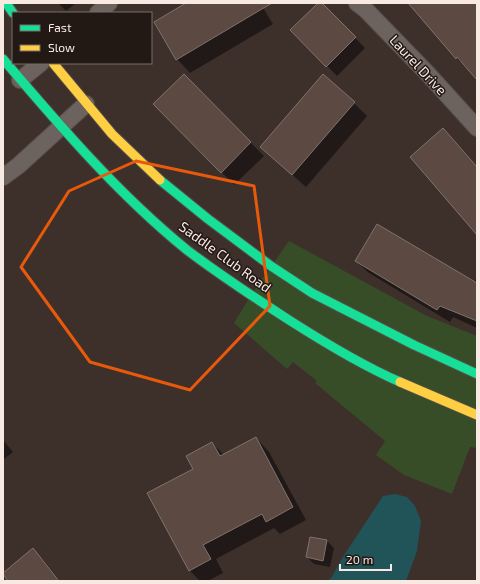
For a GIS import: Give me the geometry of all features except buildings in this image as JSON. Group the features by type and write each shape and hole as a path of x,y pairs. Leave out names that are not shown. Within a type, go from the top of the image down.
{"street":[{"path":"6,3 13,12"},
{"path":"99,12 109,3"},
{"name":"Laurel Drive","path":"357,3 365,9 421,66 477,128"},
{"name":"Saddle Club Road","path":"3,59 61,127 105,174 144,212 188,250 243,290 312,335 377,372 477,415"},
{"path":"20,80 40,64"},
{"name":"Saddle Club Road","path":"54,64 112,134 152,173 208,219 271,266 312,293 414,345 477,374"},
{"path":"3,177 18,166 86,104"}],"highlighted area":[{"path":"136,161 254,186 270,306 190,390 90,362 21,267 69,191"}],"green space":[{"path":"289,241 427,316 477,336 477,448 470,447 452,494 404,475 376,455 385,441 315,383 317,381 293,362 287,369 234,323 251,295"}],"water":[{"path":"395,494 407,497 415,506 421,521 417,551 406,581 328,581 383,496"}],"traffic: fast":[{"path":"6,3 12,12"},
{"path":"3,59 90,159 113,183 187,250 238,286 316,337 357,361 400,382"},
{"path":"160,180 208,219 271,266 312,293 414,345 477,374"}],"traffic: slow":[{"path":"54,64 112,134 160,180"},
{"path":"400,382 477,415"}]}
